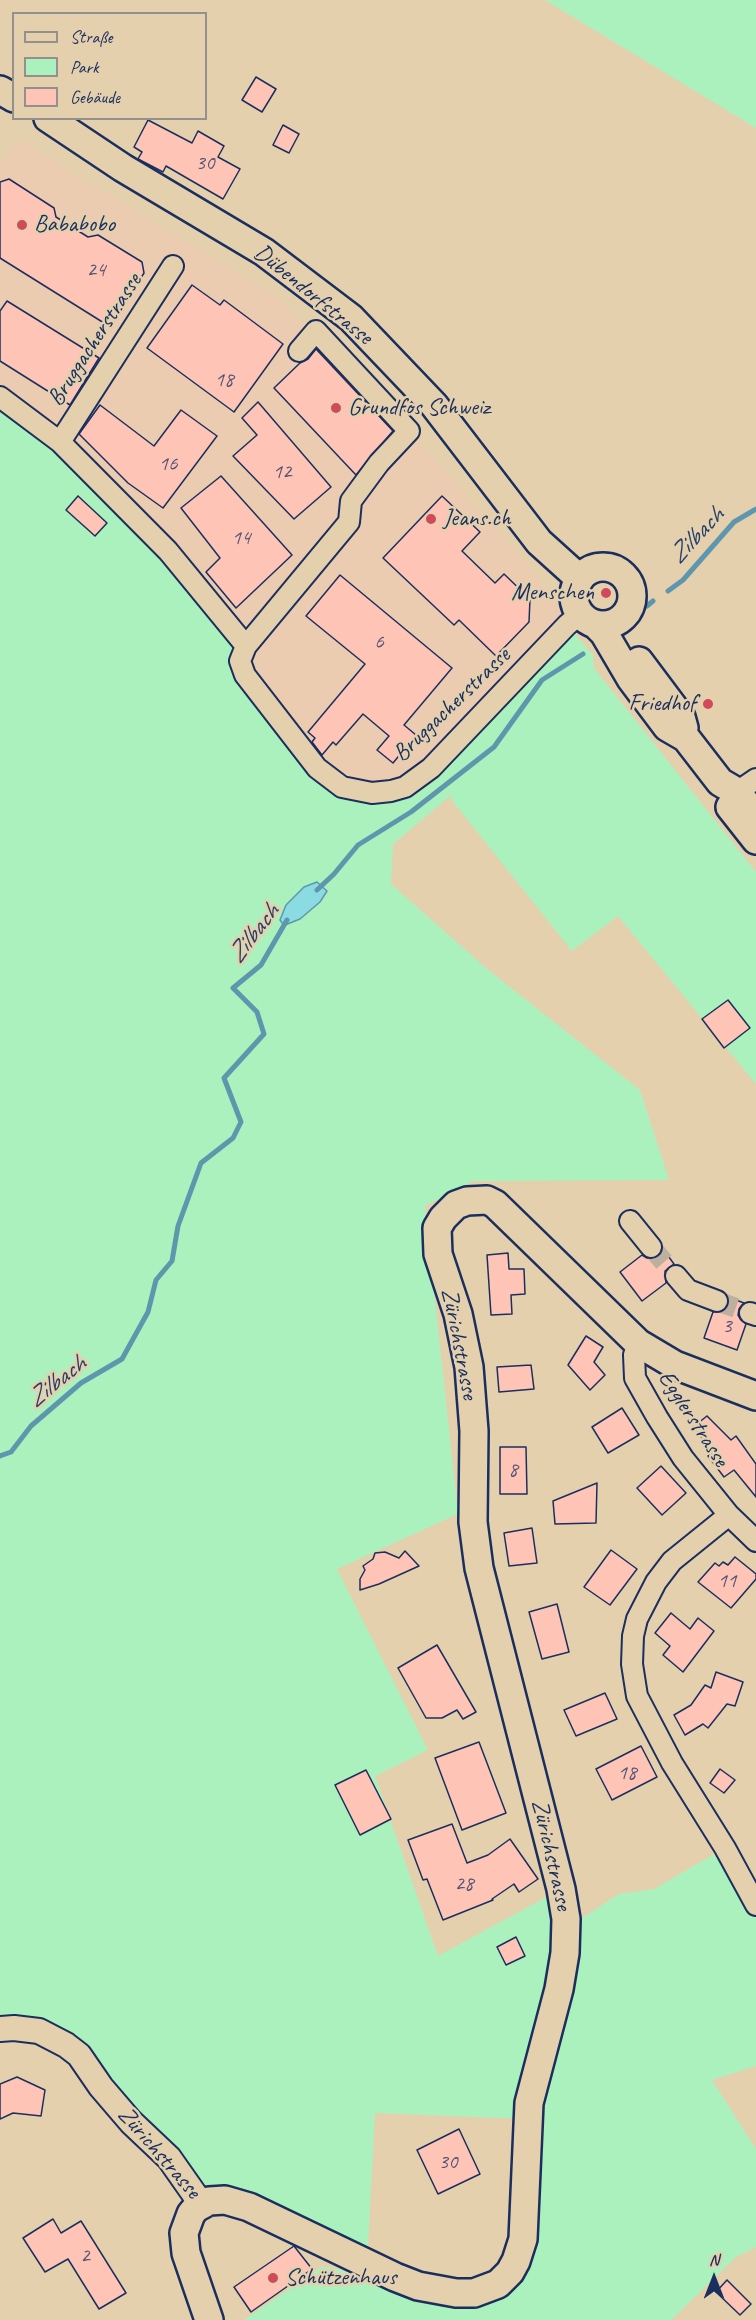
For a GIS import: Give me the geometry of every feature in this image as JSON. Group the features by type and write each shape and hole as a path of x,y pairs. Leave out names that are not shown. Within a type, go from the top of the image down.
{"main road":[{"name":"Dübendorfstrasse","path":"51,120 123,168 264,252 351,318 434,405 539,542 580,579"},
{"path":"588,620 606,625 615,623 631,606 632,594 629,583 622,574 612,568 589,571 580,579 574,597 588,620 604,633 620,663 667,727 686,738 738,784 756,816"},
{"path":"624,616 631,649 681,717 686,738"},
{"path":"738,784 722,797 756,840"},
{"name":"Zürichstrasse","path":"202,2205 216,2200 225,2200 249,2207 395,2277 433,2290 456,2293 487,2290 505,2278 521,2250 525,2224 529,2103 540,2054 559,1989 565,1953 566,1919 561,1889 479,1568 473,1522 474,1431 469,1367 458,1314 438,1254 437,1228 443,1218 456,1205 467,1201 487,1200 495,1204 638,1343 675,1365 756,1396"},
{"path":"202,2205 196,2208 187,2220 184,2244 209,2320"}],"street":[{"name":"Bruggacherstrasse","path":"60,442 173,266"},
{"path":"246,646 349,522 351,501 379,463 409,431 316,331 299,351"},
{"name":"Bruggacherstrasse","path":"0,397 60,442 168,551 246,646 240,660 245,675 317,768 342,787 372,793 405,787 431,768 567,625 588,620"},
{"path":"630,1221 651,1247"},
{"path":"676,1276 688,1290 717,1301"},
{"name":"Egglerstrasse","path":"638,1343 634,1355 635,1378 683,1458 729,1515 756,1541"},
{"path":"729,1515 672,1561 656,1582 637,1619 633,1636 632,1664 637,1696 642,1706 672,1763 725,1848 756,1905"},
{"name":"Zürichstrasse","path":"0,2029 39,2031 66,2045 78,2055 101,2087 131,2122 169,2158 202,2205"}],"shaded area":[{"path":"18,140 271,293 380,397 527,565 564,615 513,683 405,787 342,787 0,397 0,167"}],"green space":[{"path":"545,0 756,0 756,128"},
{"path":"0,397 60,442 246,646 240,660 342,787 405,787 567,625 593,655 594,668 756,872 756,1084 618,916 572,951 450,798 455,792 393,844 391,884 486,968 640,1090 669,1180 473,1181 425,1206 458,1514 337,1569 428,1750 375,1776 438,1956 561,1889 566,1919 584,1917 619,1894 654,1889 725,1848 756,1905 756,2066 712,2080 756,2149 756,2247 736,2257 671,2320 244,2320 323,2266 433,2290 505,2278 527,2119 375,2113 367,2264 249,2207 202,2205 78,2055 0,2029"}],"water":[{"path":"317,882 327,891 320,902 300,919 283,924 280,920 286,905 304,887"}],"building":[{"path":"256,77 276,89 262,112 242,100"},
{"path":"148,120 192,143 198,131 224,146 218,157 240,169 223,199 166,166 163,172 138,159 142,152 134,147"},
{"path":"283,125 299,134 289,153 273,145"},
{"path":"9,179 54,208 56,217 88,237 98,235 142,262 144,273 114,321 104,323 0,258 0,182"},
{"path":"192,285 220,305 224,300 283,344 234,412 147,348"},
{"path":"7,301 99,358 70,405 0,361 0,311"},
{"name":"Grundfos Schweiz","path":"316,349 393,431 356,475 274,388 300,363 308,359"},
{"path":"258,402 331,487 294,519 233,456 257,435 242,418"},
{"path":"100,405 154,446 181,410 217,436 163,508 128,483 79,434"},
{"path":"221,476 292,555 236,608 206,572 220,558 181,508"},
{"path":"78,496 107,523 95,536 66,510"},
{"path":"442,496 480,532 462,551 495,583 504,574 530,599 529,622 496,656 459,620 454,625 383,558"},
{"path":"340,575 452,668 404,725 416,735 393,763 377,750 389,736 363,714 336,745 333,742 322,755 312,742 315,738 308,732 365,664 306,616"},
{"path":"728,1000 750,1028 724,1048 702,1019"},
{"path":"663,1249 674,1264 665,1271 666,1283 642,1301 620,1272 642,1255 653,1259 659,1256"},
{"path":"508,1253 509,1269 524,1269 525,1294 511,1295 512,1314 491,1315 487,1255"},
{"path":"728,1297 744,1303 738,1315 746,1324 737,1350 704,1338 713,1312 725,1310"},
{"path":"586,1336 603,1347 594,1362 605,1375 590,1390 568,1365"},
{"path":"531,1365 534,1389 499,1392 497,1367"},
{"path":"622,1408 639,1435 608,1453 592,1427"},
{"path":"707,1416 731,1440 736,1436 756,1464 756,1497 734,1470 724,1477 708,1456 713,1451 693,1427"},
{"path":"500,1447 526,1447 527,1494 500,1494"},
{"path":"661,1466 686,1493 662,1515 637,1488"},
{"path":"597,1483 596,1523 555,1524 553,1501"},
{"path":"532,1528 537,1563 509,1566 504,1533"},
{"path":"611,1550 637,1569 610,1605 584,1587"},
{"path":"405,1551 419,1566 360,1590 360,1579 365,1570 363,1566 373,1559 375,1553 385,1552 399,1558"},
{"path":"735,1557 756,1574 756,1579 731,1608 698,1582 715,1563 719,1566 723,1562 728,1565"},
{"path":"557,1604 569,1652 542,1659 529,1612"},
{"path":"671,1613 690,1629 698,1618 714,1631 683,1672 663,1655 670,1646 655,1633"},
{"path":"437,1645 476,1712 463,1719 457,1710 442,1718 426,1718 398,1668"},
{"path":"716,1672 743,1682 735,1706 727,1704 708,1728 703,1724 685,1735 674,1715 691,1705 705,1685 711,1688"},
{"path":"605,1693 617,1719 576,1736 564,1710"},
{"path":"479,1742 506,1813 462,1830 435,1758"},
{"path":"641,1746 657,1777 612,1800 596,1769"},
{"path":"720,1769 735,1780 724,1793 710,1783"},
{"path":"366,1770 391,1819 360,1835 335,1785"},
{"path":"452,1824 467,1863 488,1855 510,1839 538,1879 519,1892 514,1884 493,1900 443,1920 427,1879 423,1880 408,1840"},
{"path":"516,1937 525,1956 506,1965 497,1947"},
{"path":"17,2077 45,2090 41,2116 13,2113 0,2119 0,2084"},
{"path":"459,2129 480,2174 438,2194 417,2150"},
{"path":"53,2219 61,2233 81,2221 126,2293 99,2309 68,2259 45,2272 23,2238"},
{"name":"Schützenhaus","path":"294,2246 312,2269 251,2312 234,2287"},
{"path":"727,2280 751,2304 740,2315 716,2292"}],"waterway":[{"name":"Zilbach","path":"668,591 683,580 734,522 756,509"},
{"name":"Zilbach","path":"647,606 653,601"},
{"name":"Zilbach","path":"317,890 358,845 411,812 494,747 542,680 583,654"},
{"name":"Zilbach","path":"0,1456 11,1452 31,1426 81,1383 122,1359 148,1312 156,1280 172,1261 178,1226 201,1163 233,1138 241,1122 224,1078 264,1034 257,1012 233,988 261,965 287,920"}],"tunnel":[{"path":"651,1247 676,1276"},
{"path":"717,1301 750,1313"}],"place":[{"name":"Bababobo","path":"22,225"},
{"name":"Grundfos Schweiz","path":"336,408"},
{"name":"Jeans.ch","path":"431,519"},
{"name":"Menschen","path":"606,593"},
{"name":"Friedhof","path":"708,704"},
{"name":"Schützenhaus","path":"273,2278"}]}
